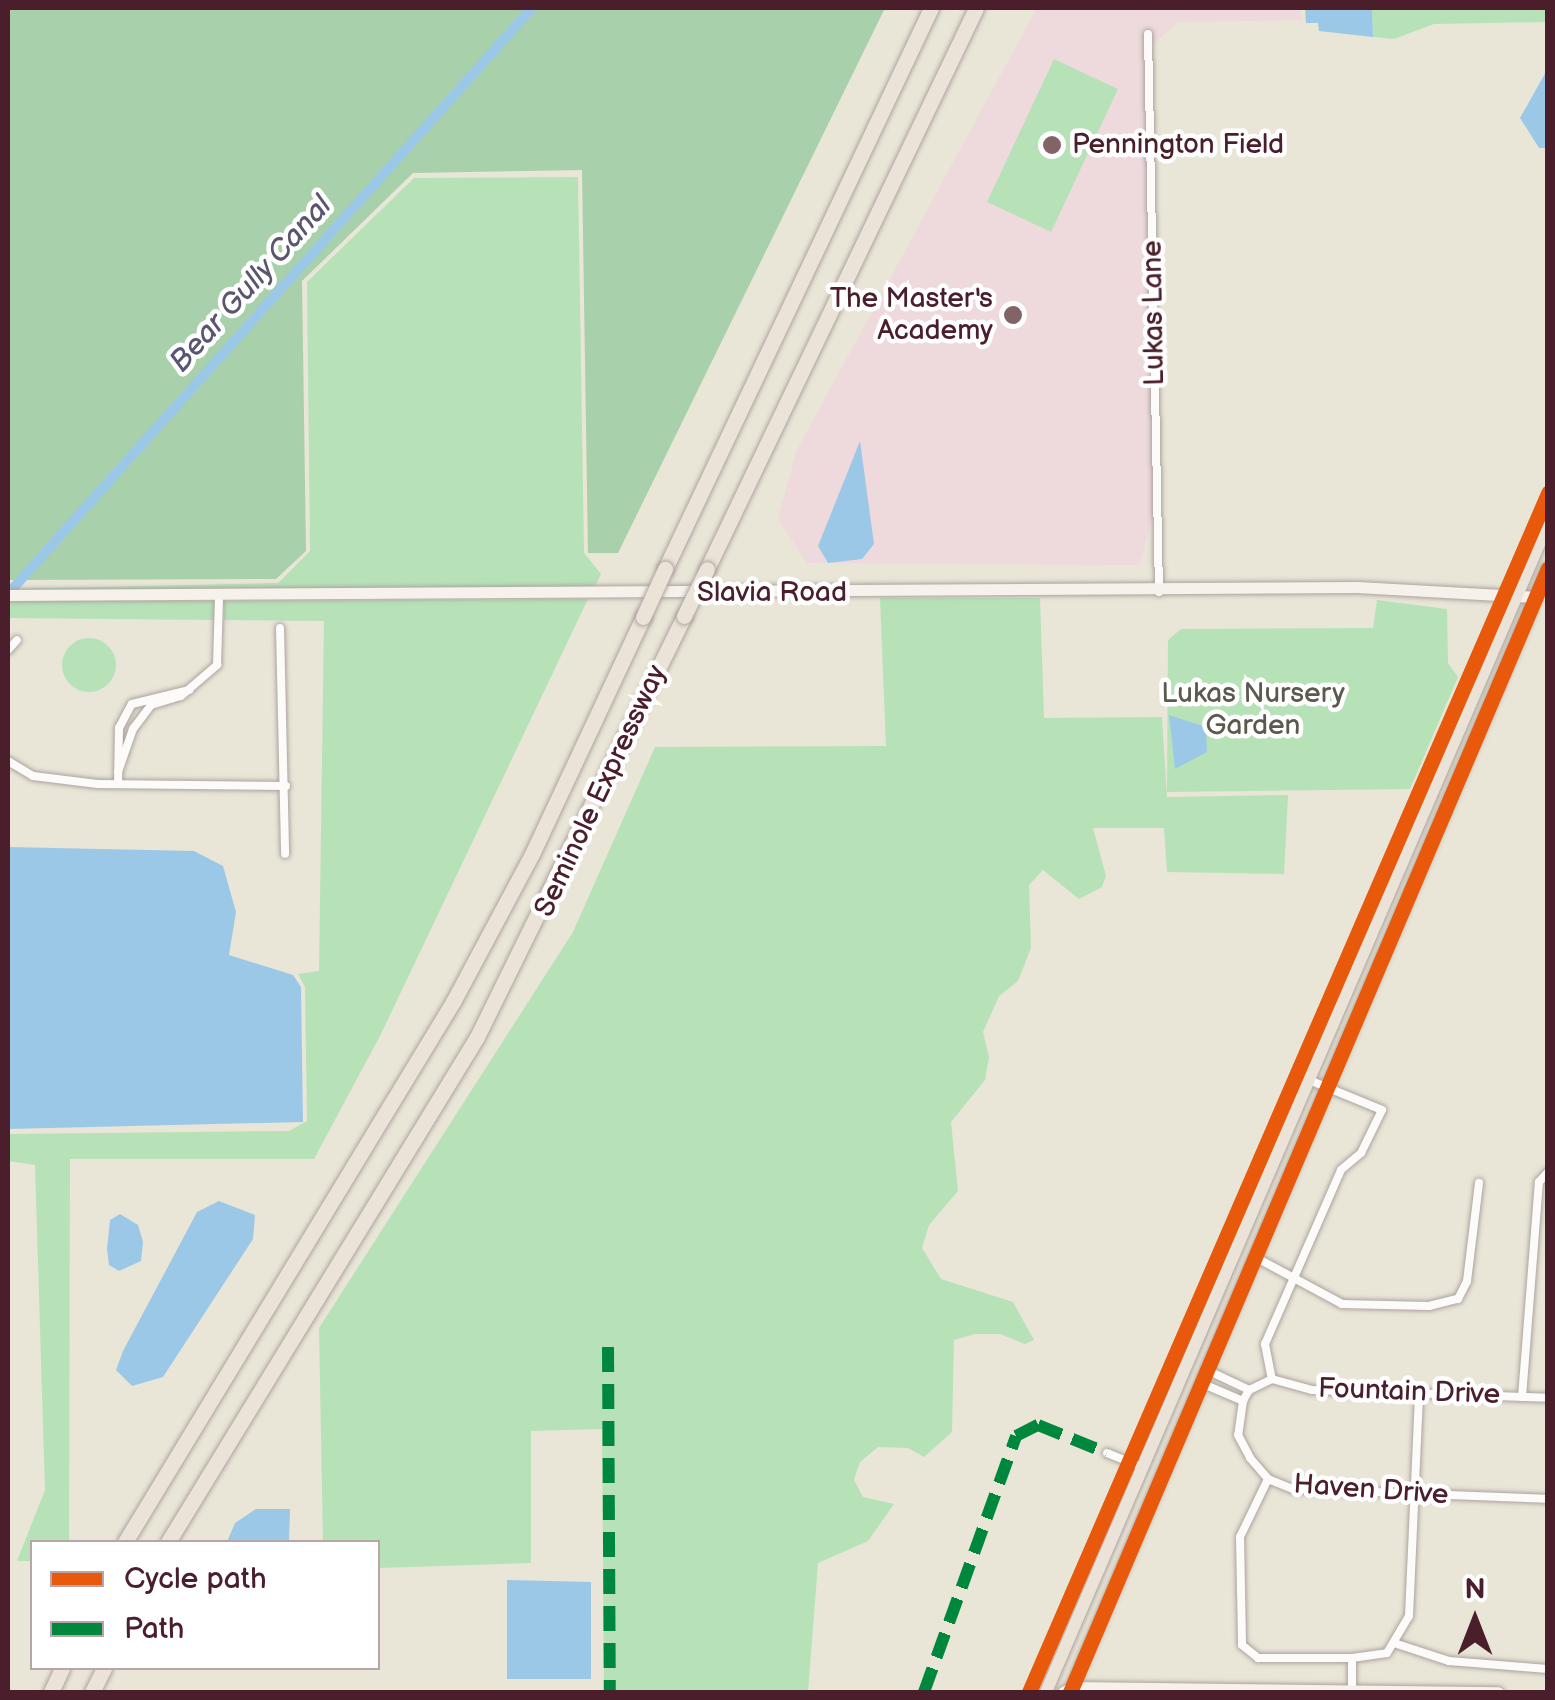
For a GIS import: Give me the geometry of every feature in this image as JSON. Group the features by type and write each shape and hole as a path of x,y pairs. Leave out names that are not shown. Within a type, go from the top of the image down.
{"highway":[{"name":"Seminole Expressway","path":"126,1540 454,1000 532,854 931,8"},
{"name":"Seminole Expressway","path":"169,1540 477,1037 976,9"}],"main road":[{"path":"1046,1692 1548,524"},
{"path":"1068,1691 1548,568"}],"street":[{"name":"Lukas Lane","path":"1148,34 1159,592"},
{"name":"Slavia Road","path":"8,594 1159,592 1357,588 1535,597"},
{"path":"118,772 141,715 193,689 211,674 220,654 219,596"},
{"path":"280,628 285,854"},
{"path":"8,650 16,640"},
{"path":"118,784 119,728 132,704 193,689"},
{"path":"8,762 33,776 118,784 286,786"},
{"path":"1204,1377 1243,1401 1249,1390 1272,1379 1265,1344 1341,1170 1361,1153 1382,1110 1308,1080"},
{"path":"1522,1396 1539,1182 1548,1172"},
{"path":"1253,1256 1342,1304 1429,1306 1458,1298 1467,1281 1478,1182"},
{"path":"1204,1377 1249,1390"},
{"name":"Fountain Drive","path":"1272,1379 1312,1390 1548,1398"},
{"path":"1268,1478 1240,1536 1242,1644 1258,1658 1352,1658 1388,1653 1397,1644 1409,1616 1420,1394"},
{"name":"Haven Drive","path":"1243,1401 1238,1436 1268,1478 1293,1489 1412,1497 1548,1499"},
{"path":"1107,1453 1142,1467"},
{"path":"1397,1644 1449,1661 1548,1669"},
{"path":"1352,1658 1352,1688"},
{"path":"1068,1691 1352,1688 1498,1692"}],"shaded area":[{"name":"The Master's Academy","path":"1037,8 1301,8 1301,20 1178,22 1149,48 1157,500 1139,565 807,563 778,519 797,450"}],"green space":[{"path":"8,8 885,8 618,553 588,553 582,170 413,173 302,281 306,551 276,579 8,580"},
{"path":"1372,8 1547,8 1547,22 1434,24 1394,39 1373,37"},
{"name":"Pennington Field","path":"1054,59 1118,89 1051,232 987,202"},
{"path":"578,177 584,553 601,574 594,589 8,589 278,583 310,551 307,282 414,178"},
{"path":"880,598 1040,598 1044,718 1162,717 1167,797 1288,795 1284,874 1167,872 1164,828 1093,828 1106,876 1102,887 1079,899 1043,870 1029,885 1031,948 1018,981 999,996 983,1032 989,1057 985,1080 951,1122 958,1191 929,1225 922,1248 941,1279 1013,1302 1034,1340 1025,1344 1000,1334 975,1334 954,1340 952,1432 924,1457 908,1448 878,1447 860,1462 854,1480 863,1497 894,1504 868,1541 818,1563 808,1692 604,1692 602,1429 531,1431 531,1563 380,1568 380,1540 323,1540 319,1328 573,932 655,747 886,746"},
{"path":"588,599 381,1034 314,1159 70,1159 69,1540 30,1540 30,1561 17,1561 45,1490 35,1165 8,1161 8,1134 289,1131 307,1121 305,987 298,974 319,971 324,621 224,620 224,601"},
{"path":"8,600 214,601 215,620 8,618"},
{"name":"Lukas Nursery Garden","path":"1377,600 1447,609 1448,663 1458,677 1410,789 1167,792 1168,640 1181,629 1373,628"},
{"path":"89,638 108,646 116,665 108,684 89,692 70,684 62,665 70,646"}],"water":[{"path":"1305,8 1372,8 1373,37 1319,31 1318,23 1306,23"},
{"path":"1547,70 1547,148 1539,148 1520,118"},
{"path":"860,441 874,544 862,559 828,563 818,546"},
{"path":"1169,715 1206,727 1207,752 1175,769"},
{"path":"8,847 194,851 223,866 236,912 229,955 293,975 301,987 303,1122 8,1129"},
{"path":"219,1201 255,1215 253,1239 163,1377 132,1386 116,1370 123,1351 197,1212"},
{"path":"120,1214 138,1225 143,1242 141,1261 119,1271 109,1265 107,1249 110,1220"},
{"path":"256,1509 290,1509 289,1540 228,1540 235,1523"},
{"path":"507,1580 591,1582 591,1679 507,1679"}],"waterway":[{"name":"Bear Gully Canal","path":"8,594 532,8"}],"marked path":[{"path":"608,1347 610,1692"},
{"path":"924,1692 1016,1436 1038,1425 1107,1453"}],"cycle path":[{"path":"1029,1692 1548,493"},
{"path":"1070,1692 1548,568"}],"place":[{"name":"Pennington Field","path":"1052,145"},
{"name":"The Master's Academy","path":"1013,315"}]}
